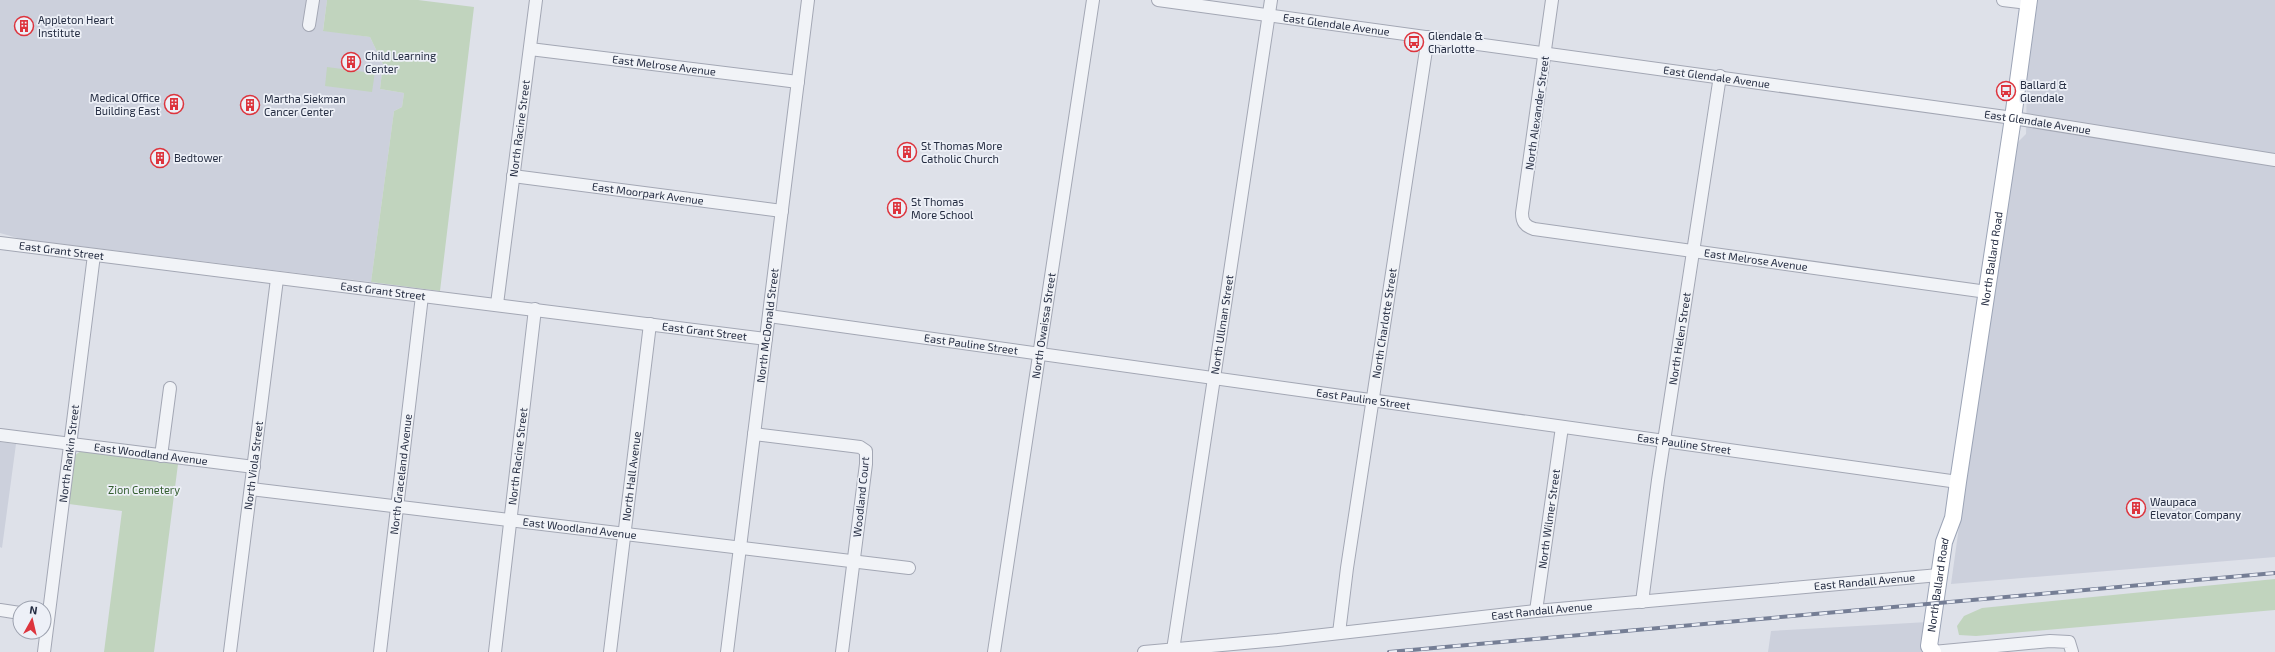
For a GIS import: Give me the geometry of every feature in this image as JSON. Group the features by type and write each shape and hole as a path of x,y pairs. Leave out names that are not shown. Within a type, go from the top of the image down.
{"main road":[{"name":"North Ballard Road","path":"1952,518 1953,544 1938,647 1933,652 1929,646 1939,576 1944,542 1952,518 1958,482 2013,118 2028,2"}],"street":[{"path":"309,25 312,0"},
{"name":"North Racine Street","path":"497,304 536,0"},
{"name":"North McDonald Street","path":"727,652 808,0"},
{"name":"North Owaissa Street","path":"994,652 1093,0"},
{"name":"East Glendale Avenue","path":"1158,0 1720,76 2013,118 2275,160"},
{"name":"North Ullman Street","path":"1173,650 1271,0"},
{"name":"North Alexander Street","path":"1526,226 1522,219 1522,213 1552,0"},
{"path":"2003,0 2028,2"},
{"name":"North Charlotte Street","path":"1340,633 1373,400 1428,37"},
{"name":"East Melrose Avenue","path":"530,49 798,82"},
{"name":"North Helen Street","path":"1642,602 1664,440 1720,76"},
{"name":"East Moorpark Avenue","path":"513,176 782,211"},
{"name":"East Melrose Avenue","path":"1526,226 1534,229 1987,292"},
{"name":"East Grant Street","path":"0,243 277,279 497,304 766,339"},
{"name":"North Rankin Street","path":"48,600 71,444 94,255"},
{"name":"North Viola Street","path":"230,652 277,279"},
{"name":"North Graceland Avenue","path":"380,652 422,296"},
{"name":"North Racine Street","path":"495,652 535,309"},
{"name":"East Pauline Street","path":"768,316 1958,482"},
{"name":"North Hall Avenue","path":"610,652 650,324"},
{"path":"161,456 170,388"},
{"name":"North Wilmer Street","path":"1536,611 1562,427"},
{"name":"Woodland Court","path":"754,434 864,449 866,454 866,464 854,561"},
{"name":"East Woodland Avenue","path":"0,435 254,468"},
{"name":"East Woodland Avenue","path":"251,489 909,568"},
{"path":"842,652 854,561"},
{"name":"East Randall Avenue","path":"1144,652 1340,633 1536,611 1939,576"},
{"path":"0,610 12,612"},
{"name":"North Rankin Street","path":"44,652 45,640"},
{"path":"1933,652 2050,641 2065,641 2072,649"}],"shaded area":[{"path":"0,0 327,0 323,30 370,37 383,64 380,89 404,93 402,107 394,111 371,282 21,239 0,233"},
{"path":"2038,0 2275,0 2275,557 1951,584 1979,384 2018,142 2026,134 2027,76"},
{"path":"0,442 16,444 2,548 0,547"},
{"path":"1928,622 1923,652 1768,652 1771,631"}],"green space":[{"path":"327,0 418,0 474,7 440,291 371,282 394,111 402,107 404,93 380,89 383,64 370,37 323,31"},
{"path":"373,65 376,65 372,92 325,86 327,67 372,73"},
{"name":"Zion Cemetery","path":"81,451 178,464 154,652 104,652 122,511 69,504 75,455"},
{"path":"2275,579 2275,610 1976,636 1959,635 1957,626 1964,616 1982,608"}],"railway":[{"path":"1389,652 2275,573"}],"place":[{"name":"Appleton Heart Institute","path":"24,26"},
{"name":"Glendale & Charlotte","path":"1414,42"},
{"name":"Child Learning Center","path":"351,62"},
{"name":"Ballard & Glendale","path":"2006,91"},
{"name":"Medical Office Building East","path":"174,104"},
{"name":"Martha Siekman Cancer Center","path":"250,105"},
{"name":"St Thomas More Catholic Church","path":"907,152"},
{"name":"Bedtower","path":"160,158"},
{"name":"St Thomas More School","path":"897,208"},
{"name":"Waupaca Elevator Company","path":"2136,508"}]}
